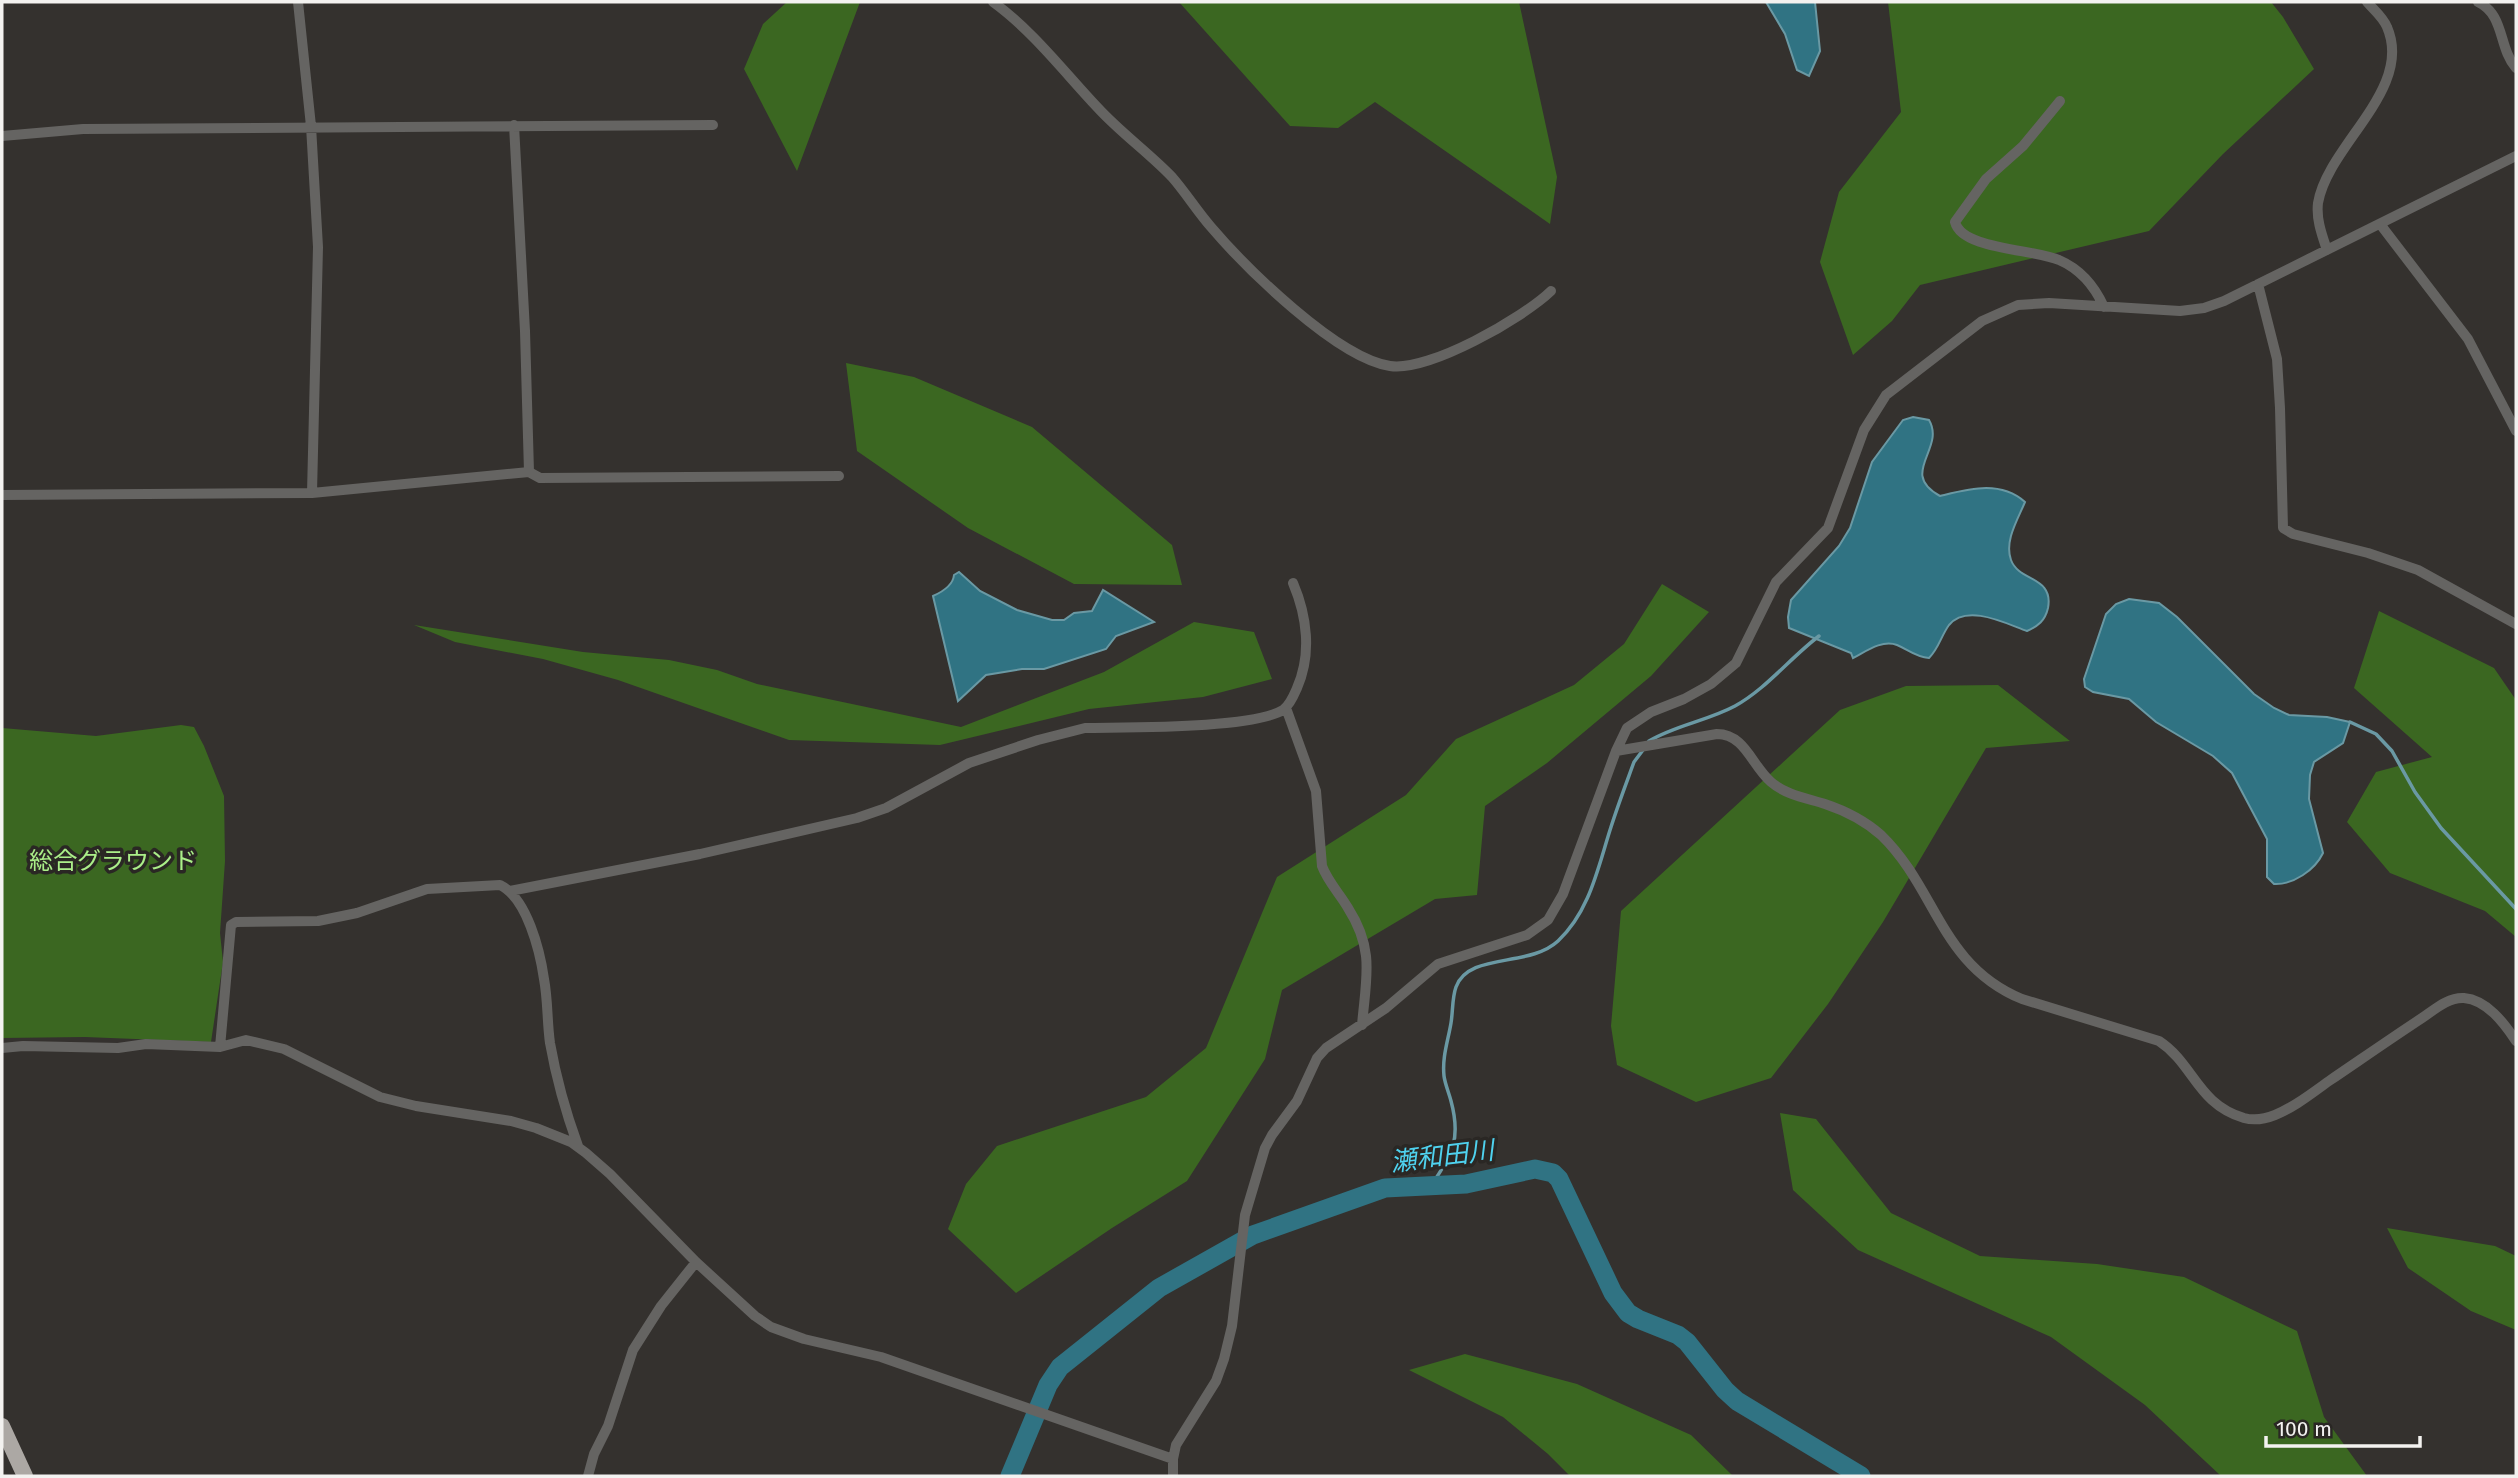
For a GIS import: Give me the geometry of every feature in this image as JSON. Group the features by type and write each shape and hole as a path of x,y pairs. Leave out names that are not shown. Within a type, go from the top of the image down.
{"highway":[{"path":"2,1426 25,1476"}],"street":[{"path":"298,2 311,126 318,247 312,493"},
{"path":"993,2 1040,45 1113,124 1170,176 1226,245 1276,294 1326,333 1363,356 1382,364 1397,366 1429,360 1509,321 1551,291"},
{"path":"2327,250 2318,215 2318,203 2326,179 2382,90 2390,67 2387,28 2367,2"},
{"path":"2478,2 2495,15 2506,53 2516,68"},
{"path":"2060,102 2023,146 1986,180 1957,217 1956,227 1968,237 1986,244 2035,252 2069,265 2096,290 2104,307"},
{"path":"2,136 83,129 713,124"},
{"path":"514,125 529,472"},
{"path":"1172,1476 1173,1459 1180,1439 1216,1381 1224,1359 1232,1326 1245,1215 1265,1148 1297,1101 1321,1053 1386,1008 1438,964 1527,935 1548,920 1563,894 1622,735 1632,723 1711,684 1736,663 1776,582 1828,527 1864,430 1876,408 1893,390 1973,327 2001,311 2018,305 2039,303 2189,311 2224,301 2516,156"},
{"path":"2379,224 2468,340 2516,431"},
{"path":"2258,284 2277,359 2283,528 2293,534 2368,553 2418,570 2516,624"},
{"path":"2,495 312,493 529,472 540,478 839,476"},
{"path":"219,1046 231,925 236,922 330,919 440,887 495,885 510,891 700,854 857,818 896,803 969,763 1066,731 1242,721 1264,717 1286,708 1299,683 1306,657 1305,624 1293,583"},
{"path":"1286,708 1316,791 1325,876 1357,923 1367,951 1362,1024"},
{"path":"1616,751 1722,734 1738,741 1779,789 1844,811 1880,834 1901,859 1959,950 1976,971 1993,985 2056,1010 2159,1041 2174,1053 2207,1097 2245,1118 2267,1118 2288,1109 2453,999 2470,999 2482,1005 2501,1020 2516,1041"},
{"path":"510,891 522,908 539,956 545,980 552,1050 578,1146"},
{"path":"2,1048 118,1048 146,1044 219,1046 246,1040 273,1045 298,1055 380,1097 536,1128 578,1146 610,1174 696,1262 755,1316 781,1332 881,1357 1173,1459"},
{"path":"588,1476 633,1350 661,1306 696,1262"}],"green space":[{"path":"787,2 860,2 797,171 744,69 763,24"},
{"path":"1179,2 1519,2 1557,177 1550,224 1375,102 1338,128 1290,126"},
{"path":"1888,2 2271,2 2314,69 2223,154 2149,231 1920,285 1892,321 1853,355 1820,262 1839,192 1901,112"},
{"path":"846,363 914,377 1032,427 1172,545 1182,585 1074,584 968,528 857,451"},
{"path":"1662,584 1709,612 1651,676 1547,763 1485,806 1477,895 1435,899 1282,990 1265,1059 1187,1181 1016,1293 948,1229 966,1184 997,1146 1146,1097 1206,1048 1277,877 1406,795 1456,739 1574,685 1624,644"},
{"path":"2379,611 2494,668 2516,700 2516,937 2485,911 2390,873 2347,822 2376,772 2432,757 2354,688"},
{"path":"1194,622 1254,632 1272,679 1203,697 1089,709 940,745 789,740 618,680 543,659 455,642 414,625 583,652 669,660 717,670 757,684 961,727 1104,672"},
{"path":"1998,685 2070,741 1986,748 1883,922 1828,1004 1771,1078 1696,1102 1617,1065 1611,1026 1621,911 1840,710 1906,686"},
{"name":"総合グラウンド","path":"181,725 194,727 224,796 225,861 220,933 223,962 211,1042 85,1037 2,1038 2,728 96,736"},
{"path":"1780,1113 1816,1119 1891,1213 1980,1256 2097,1264 2184,1277 2297,1331 2324,1417 2367,1476 2221,1476 2145,1405 2051,1337 1858,1250 1793,1190"},
{"path":"2387,1228 2495,1246 2516,1256 2516,1330 2471,1311 2408,1268"},
{"path":"1465,1354 1577,1384 1691,1435 1733,1476 1570,1476 1503,1417 1409,1370"}],"water":[{"path":"1766,2 1815,2 1820,51 1809,76 1797,70 1785,34"},
{"path":"1913,417 1929,420 1933,431 1923,469 1923,478 1928,487 1940,496 1973,489 1995,489 2015,495 2025,502 2013,530 2009,553 2015,567 2046,590 2048,608 2040,622 2027,631 1976,615 1957,619 1949,625 1929,658 1916,655 1897,645 1885,644 1853,658 1851,653 1789,628 1791,600 1839,546 1850,528 1872,462 1903,420"},
{"path":"959,572 980,591 1017,610 1052,620 1064,620 1074,613 1092,611 1103,590 1154,622 1116,636 1106,649 1044,669 1022,669 986,675 958,701 933,596 946,588"},
{"path":"2129,599 2159,603 2177,617 2254,694 2274,708 2289,715 2327,717 2350,722 2343,743 2314,762 2310,775 2309,799 2323,853 2315,865 2303,875 2281,884 2274,884 2267,877 2267,839 2232,773 2213,756 2156,722 2129,699 2093,692 2085,687 2084,679 2106,614 2116,604"}],"waterway":[{"path":"1649,741 1735,706 1768,682 1819,636"},
{"path":"2350,722 2376,734 2392,751 2415,792 2441,828 2516,909"},
{"path":"1432,1184 1450,1154 1455,1136 1454,1114 1444,1069 1456,987 1463,976 1473,969 1532,955 1558,941 1569,929 1592,888 1634,762 1643,750"},
{"name":"瀬和田川","path":"1010,1476 1048,1385 1060,1367 1159,1288 1253,1235 1385,1188 1466,1184 1535,1169 1553,1173 1559,1179 1613,1293 1628,1313 1678,1335 1737,1401 1861,1476"}]}
